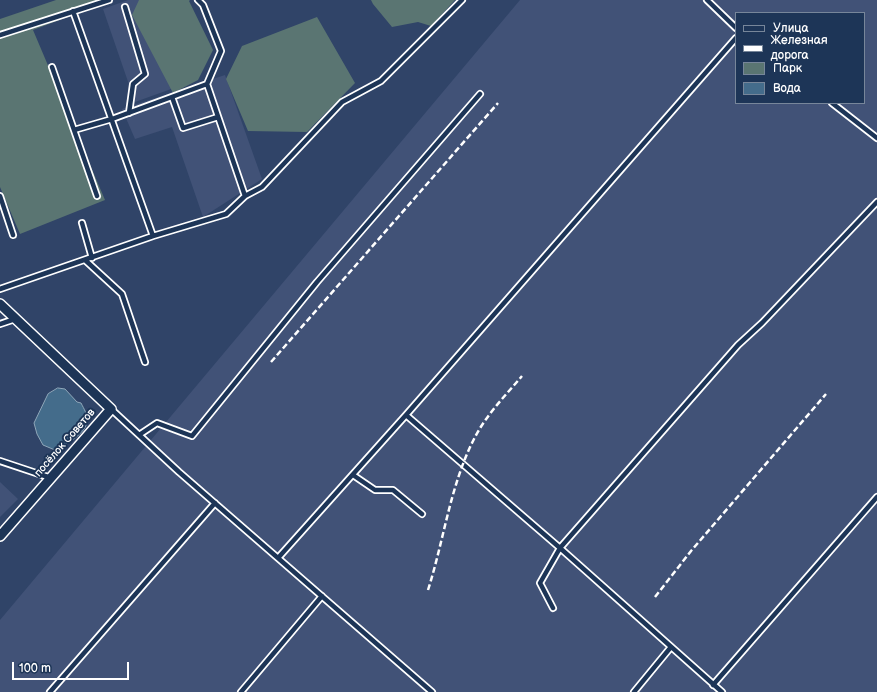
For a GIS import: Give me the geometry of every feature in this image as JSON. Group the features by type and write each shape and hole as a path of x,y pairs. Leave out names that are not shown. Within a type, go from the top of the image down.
{"street":[{"name":"посёлок Советов","path":"0,304 111,409 0,536"}],"lane":[{"path":"0,35 109,0"},
{"path":"198,0 203,5 221,51 207,84 245,196"},
{"path":"0,289 153,236 226,214 245,196 262,188 342,102 381,81 462,0"},
{"path":"707,0 735,27"},
{"path":"125,7 145,74 133,84 129,113"},
{"path":"73,11 153,236"},
{"path":"278,558 406,415 735,39"},
{"path":"52,67 97,196"},
{"path":"74,130 112,119 207,84"},
{"path":"139,435 157,423 192,436 317,282 480,94"},
{"path":"172,97 184,128 218,117"},
{"path":"833,104 877,138"},
{"path":"0,196 13,235"},
{"path":"553,608 540,583 560,548 738,345 762,323 877,202"},
{"path":"82,223 92,258"},
{"path":"85,260 122,294 145,362"},
{"path":"0,324 16,319"},
{"path":"111,409 215,504 432,692"},
{"path":"406,415 560,548 722,692"},
{"path":"0,461 50,478"},
{"path":"353,475 375,490 394,490 422,514"},
{"path":"713,685 877,497"},
{"path":"50,692 215,504"},
{"path":"241,692 322,596"},
{"path":"634,692 671,647"}],"shaded area":[{"path":"128,0 143,0 174,88 135,102 103,9"},
{"path":"520,0 877,0 877,692 0,692 0,620"},
{"path":"225,75 262,179 203,217 172,127 135,139 122,109"},
{"path":"0,482 18,499 0,517"}],"green space":[{"path":"56,0 113,0 33,30 105,200 20,234 0,187 0,19"},
{"path":"139,0 190,0 189,1 213,50 198,80 173,93 132,15"},
{"path":"371,0 455,0 431,26 418,22 392,27"},
{"path":"317,17 355,83 307,132 248,131 226,79 242,46"}],"water":[{"path":"58,388 65,389 77,402 81,403 86,412 87,419 86,426 79,434 55,450 43,445 37,434 34,423 48,394"}],"railway":[{"path":"271,362 498,103"},
{"path":"428,590 453,494 466,457 484,422 522,376"},
{"path":"655,597 691,551 826,394"}]}
